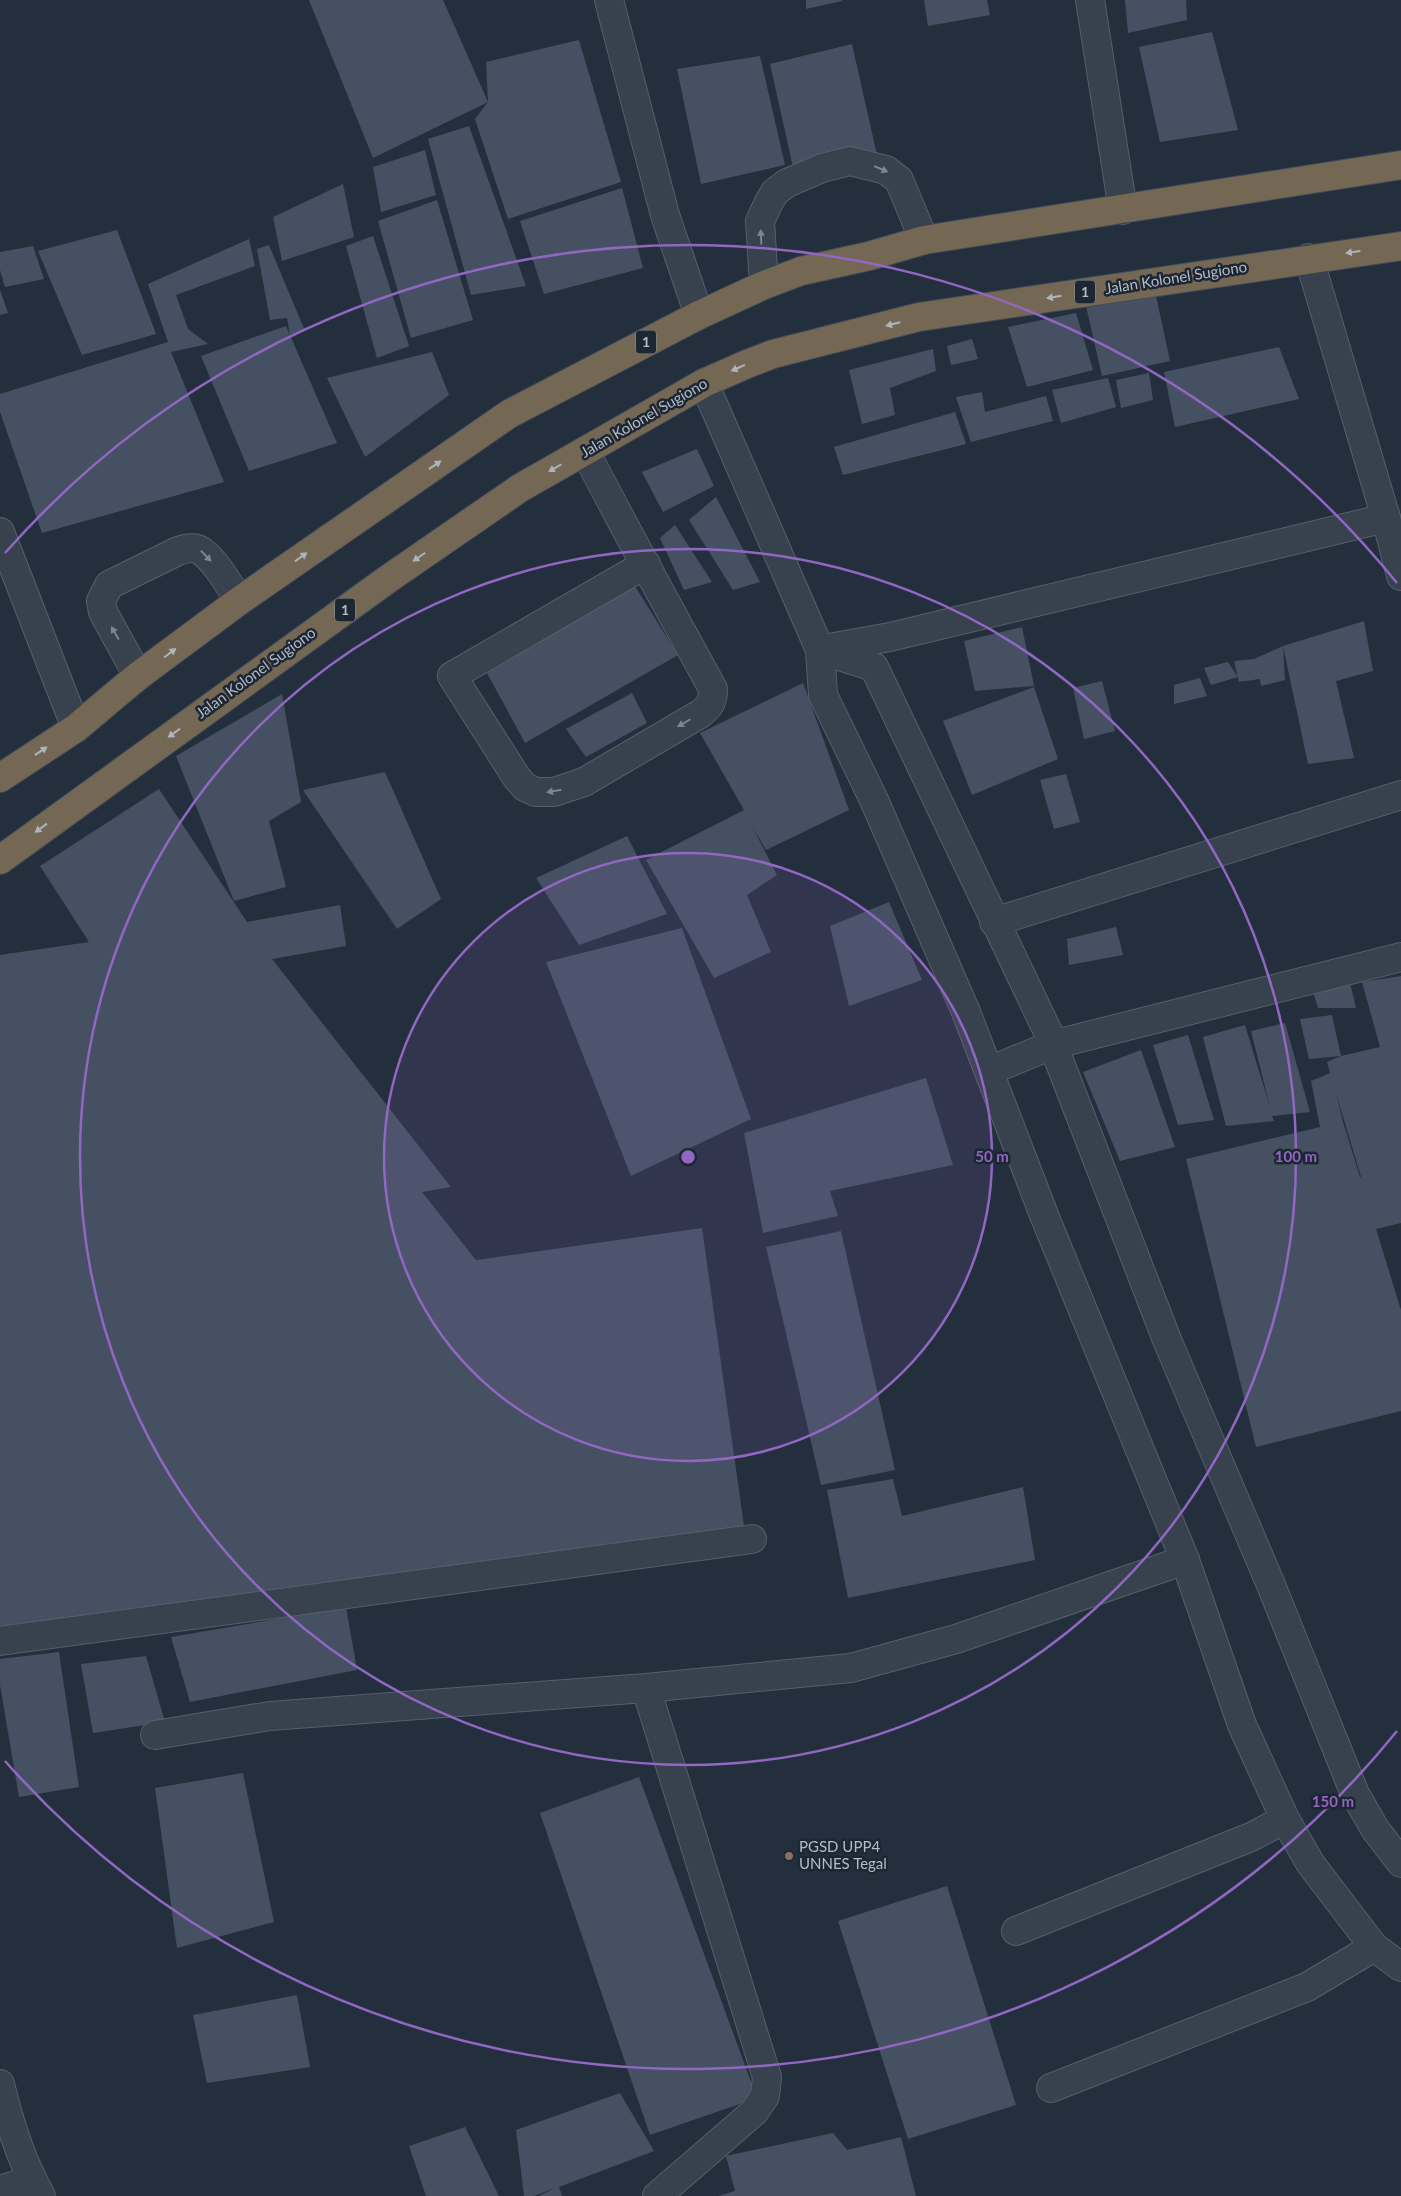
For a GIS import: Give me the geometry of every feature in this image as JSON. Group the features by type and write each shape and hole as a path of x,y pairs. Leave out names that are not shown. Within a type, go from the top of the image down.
{"highway":[{"name":"1","path":"0,778 76,728 138,676 240,601 509,414 699,315 764,285 801,271 869,256 924,240 1401,165"},
{"name":"Jalan Kolonel Sugiono","path":"0,860 388,578 520,488 704,383 773,354 919,317 1308,258 1401,246"}],"street":[{"path":"609,0 665,215 699,315"},
{"path":"1090,0 1123,210"},
{"path":"764,285 760,221 769,202 775,192 787,183 822,168 850,161 886,170 899,180 924,240"},
{"path":"1308,258 1386,518 1401,576"},
{"path":"704,383 820,650 823,695 874,800 966,1012 1048,1224 1185,1560 1242,1725 1285,1819 1310,1863 1374,1947 1401,1967"},
{"path":"585,451 614,508 646,564 713,689 713,698 710,706 700,714 584,782 554,792 536,792 525,787 517,778 452,676 646,564"},
{"path":"820,650 890,637 1386,518"},
{"path":"0,532 76,728"},
{"path":"138,676 103,612 101,601 109,585 178,551 188,548 198,549 204,552 228,582 240,601"},
{"path":"820,650 874,667 1052,1045 1168,1340 1271,1585 1351,1786 1375,1830 1401,1863"},
{"path":"994,922 1401,795"},
{"path":"989,1070 1052,1045 1401,957"},
{"path":"0,1641 752,1539"},
{"path":"155,1735 270,1716 646,1688 851,1668 956,1639 1185,1560"},
{"path":"646,1688 767,2077 765,2096 754,2112 657,2196"},
{"path":"1016,1931 1250,1837 1285,1819"},
{"path":"1051,2088 1307,1987 1374,1947"},
{"path":"0,2084 8,2118 37,2188 0,2190"}],"building":[{"path":"309,0 443,0 488,102 373,158"},
{"path":"806,0 842,0 842,1 806,9"},
{"path":"924,0 987,0 990,15 928,26"},
{"path":"1125,0 1186,0 1187,20 1128,33"},
{"path":"1212,32 1238,130 1160,142 1139,47"},
{"path":"579,40 621,182 508,219 475,119 488,102 486,62"},
{"path":"852,44 877,155 793,167 770,64"},
{"path":"760,56 785,165 701,184 677,69"},
{"path":"469,126 526,286 471,295 428,139"},
{"path":"425,150 436,195 381,212 373,167"},
{"path":"343,184 354,237 282,261 273,217"},
{"path":"622,188 643,268 544,294 520,221"},
{"path":"437,200 473,320 411,338 378,221"},
{"path":"117,230 156,334 82,355 38,251"},
{"path":"373,236 409,346 377,358 346,246"},
{"path":"249,239 255,266 176,295 188,329 208,344 171,352 224,482 42,533 0,412 0,394 168,342 148,284"},
{"path":"269,245 305,331 290,336 287,318 270,320 257,249"},
{"path":"33,246 44,279 5,287 0,270 0,252"},
{"path":"0,290 8,313 0,315"},
{"path":"1155,291 1170,361 1102,376 1086,306"},
{"path":"1076,313 1093,370 1027,387 1008,327"},
{"path":"286,326 337,443 249,471 201,356"},
{"path":"972,339 978,359 951,365 947,346"},
{"path":"1279,347 1299,399 1175,427 1164,372"},
{"path":"933,349 936,371 890,388 895,415 862,424 849,370"},
{"path":"432,352 449,395 365,457 327,378"},
{"path":"1149,373 1153,400 1121,408 1116,380"},
{"path":"1108,378 1116,407 1061,423 1052,390"},
{"path":"982,392 985,412 1046,396 1053,421 971,442 956,397"},
{"path":"955,412 966,444 843,475 834,447"},
{"path":"697,449 714,486 663,512 642,472"},
{"path":"716,497 760,582 733,590 689,520"},
{"path":"675,525 712,582 684,590 660,538"},
{"path":"633,583 678,655 525,743 487,673"},
{"path":"1364,621 1373,671 1336,681 1354,758 1308,764 1283,646"},
{"path":"1022,627 1034,686 975,691 964,641"},
{"path":"1283,646 1285,680 1261,686 1260,679 1239,682 1234,661 1254,659"},
{"path":"1228,662 1238,677 1211,685 1204,668"},
{"path":"1200,678 1207,696 1174,704 1174,685"},
{"path":"1102,681 1115,731 1084,739 1073,688"},
{"path":"803,683 849,810 766,850 752,826 777,875 747,895 771,952 714,978 646,860 744,810 700,733"},
{"path":"1034,687 1058,759 972,795 943,721"},
{"path":"632,693 647,723 586,757 566,729"},
{"path":"282,694 301,802 269,821 286,887 234,901 176,756"},
{"path":"385,772 441,899 397,929 303,790"},
{"path":"1066,774 1080,822 1054,829 1040,780"},
{"path":"159,789 247,922 340,905 346,946 272,959 451,1187 422,1192 476,1260 702,1228 744,1526 0,1634 0,955 89,942 40,866"},
{"path":"627,836 667,914 579,945 536,878"},
{"path":"889,902 922,980 849,1006 830,926"},
{"path":"1116,927 1123,955 1069,965 1067,939"},
{"path":"682,928 751,1119 631,1176 546,962"},
{"path":"1401,976 1401,1223 1376,1229 1401,1310 1401,1411 1256,1447 1186,1159 1320,1127 1311,1081 1330,1073 1327,1062 1341,1056 1380,1047 1362,982","holes":["1336,1093 1361,1177 1343,1122"]},
{"path":"1350,983 1356,1008 1318,1008 1313,992"},
{"path":"1332,1015 1341,1056 1309,1059 1300,1019"},
{"path":"1285,1023 1310,1112 1272,1116 1274,1121 1226,1126 1203,1037 1245,1025 1270,1107 1251,1031"},
{"path":"1188,1035 1214,1120 1178,1125 1153,1045"},
{"path":"1141,1050 1175,1147 1120,1161 1083,1072"},
{"path":"926,1078 953,1165 830,1191 838,1216 763,1233 744,1133"},
{"path":"841,1231 895,1470 821,1485 766,1247"},
{"path":"893,1479 902,1516 1023,1487 1035,1560 848,1598 827,1490"},
{"path":"346,1607 357,1670 190,1702 171,1637"},
{"path":"59,1652 79,1787 19,1797 0,1685 0,1659"},
{"path":"146,1656 165,1722 93,1733 81,1664"},
{"path":"243,1773 274,1922 177,1948 155,1788"},
{"path":"639,1777 757,2098 650,2135 540,1813"},
{"path":"947,1886 1016,2105 908,2139 838,1921"},
{"path":"297,1995 310,2067 207,2083 193,2015"},
{"path":"620,2093 654,2151 559,2187 562,2196 539,2196 555,2188 534,2196 524,2196 516,2130"},
{"path":"465,2127 499,2196 426,2196 409,2146"},
{"path":"833,2133 847,2150 901,2137 916,2196 718,2196 735,2191 726,2156"}],"place":[{"name":"PGSD UPP4 UNNES Tegal","path":"789,1856"}]}
